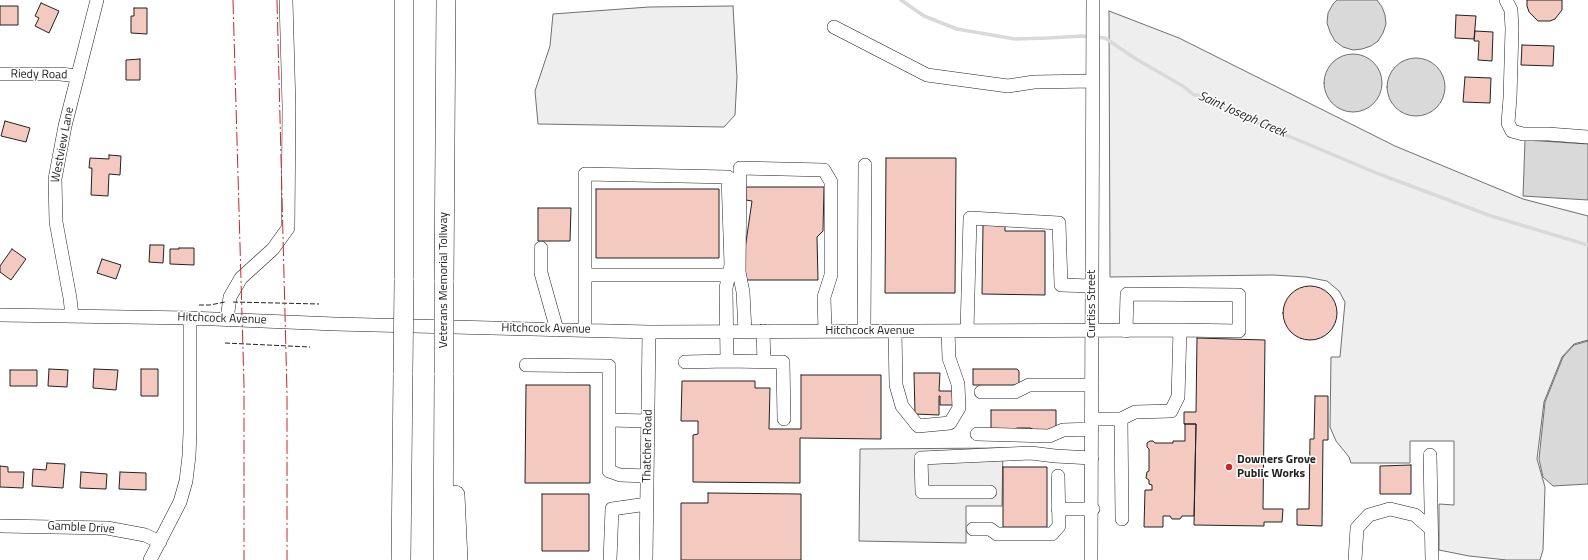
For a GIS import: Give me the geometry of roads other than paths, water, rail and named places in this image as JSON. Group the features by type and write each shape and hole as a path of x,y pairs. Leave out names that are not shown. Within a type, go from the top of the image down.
{"highway":[{"path":"401,560 404,280 404,0"},
{"name":"Veterans Memorial Tollway","path":"443,560 446,0"},
{"path":"443,407 454,456 458,560"}],"street":[{"name":"Westview Lane","path":"72,316 56,222 54,192 59,152 97,0"},
{"path":"227,319 230,297 241,278 273,250 288,228 289,106 286,0"},
{"name":"Curtiss Street","path":"1091,560 1093,509 1093,0"},
{"path":"1506,0 1511,10 1512,29 1508,123 1512,131 1523,134 1588,136"},
{"path":"834,27 927,75 1008,86 1034,82 1093,81"},
{"name":"Riedy Road","path":"0,74 60,74 78,76"},
{"path":"864,331 865,165"},
{"path":"745,331 743,292 740,272 740,168 824,170 831,182 831,275 824,298 825,331"},
{"path":"585,330 585,174 728,177 731,266 726,288 727,361"},
{"path":"967,331 970,218 1059,223 1062,285 1092,286"},
{"path":"540,248 541,273 557,330"},
{"path":"585,275 729,275"},
{"name":"Hitchcock Avenue","path":"0,315 190,318 335,324 649,332 1239,331 1239,295 1127,294 1126,331"},
{"path":"150,560 180,502 186,480 189,456 190,318"},
{"path":"977,434 1049,436 1063,430 1121,419 1135,412 1171,412 1178,397 1180,330"},
{"path":"763,331 764,362"},
{"path":"895,331 896,385 902,406 918,426 950,423 958,408 958,384 949,358 948,331"},
{"name":"Thatcher Road","path":"646,560 649,332"},
{"path":"685,362 784,362 784,419"},
{"path":"526,365 609,366 610,470 620,475 647,476"},
{"path":"982,392 1015,392 1029,385 1092,385"},
{"path":"1121,419 1122,519"},
{"path":"609,420 648,421"},
{"path":"990,492 922,492 921,458 1031,453 1092,458"},
{"path":"1430,455 1432,560"},
{"path":"974,529 990,529 997,534 1052,534 1059,526 1058,476"},
{"path":"610,560 612,509 647,504"},
{"path":"1058,509 1093,509"},
{"path":"1355,560 1357,528 1369,515 1390,509 1415,515 1431,529"},
{"name":"Gamble Drive","path":"0,526 107,528 145,535 160,542"}],"waterway":[{"name":"Saint Joseph Creek","path":"901,0 924,16 957,29 1015,39 1082,36 1105,38 1136,59 1183,86 1194,95 1198,95 1205,101 1379,174 1491,216 1588,245"}],"place":[{"name":"Downers Grove Public Works","path":"1229,467"}]}
